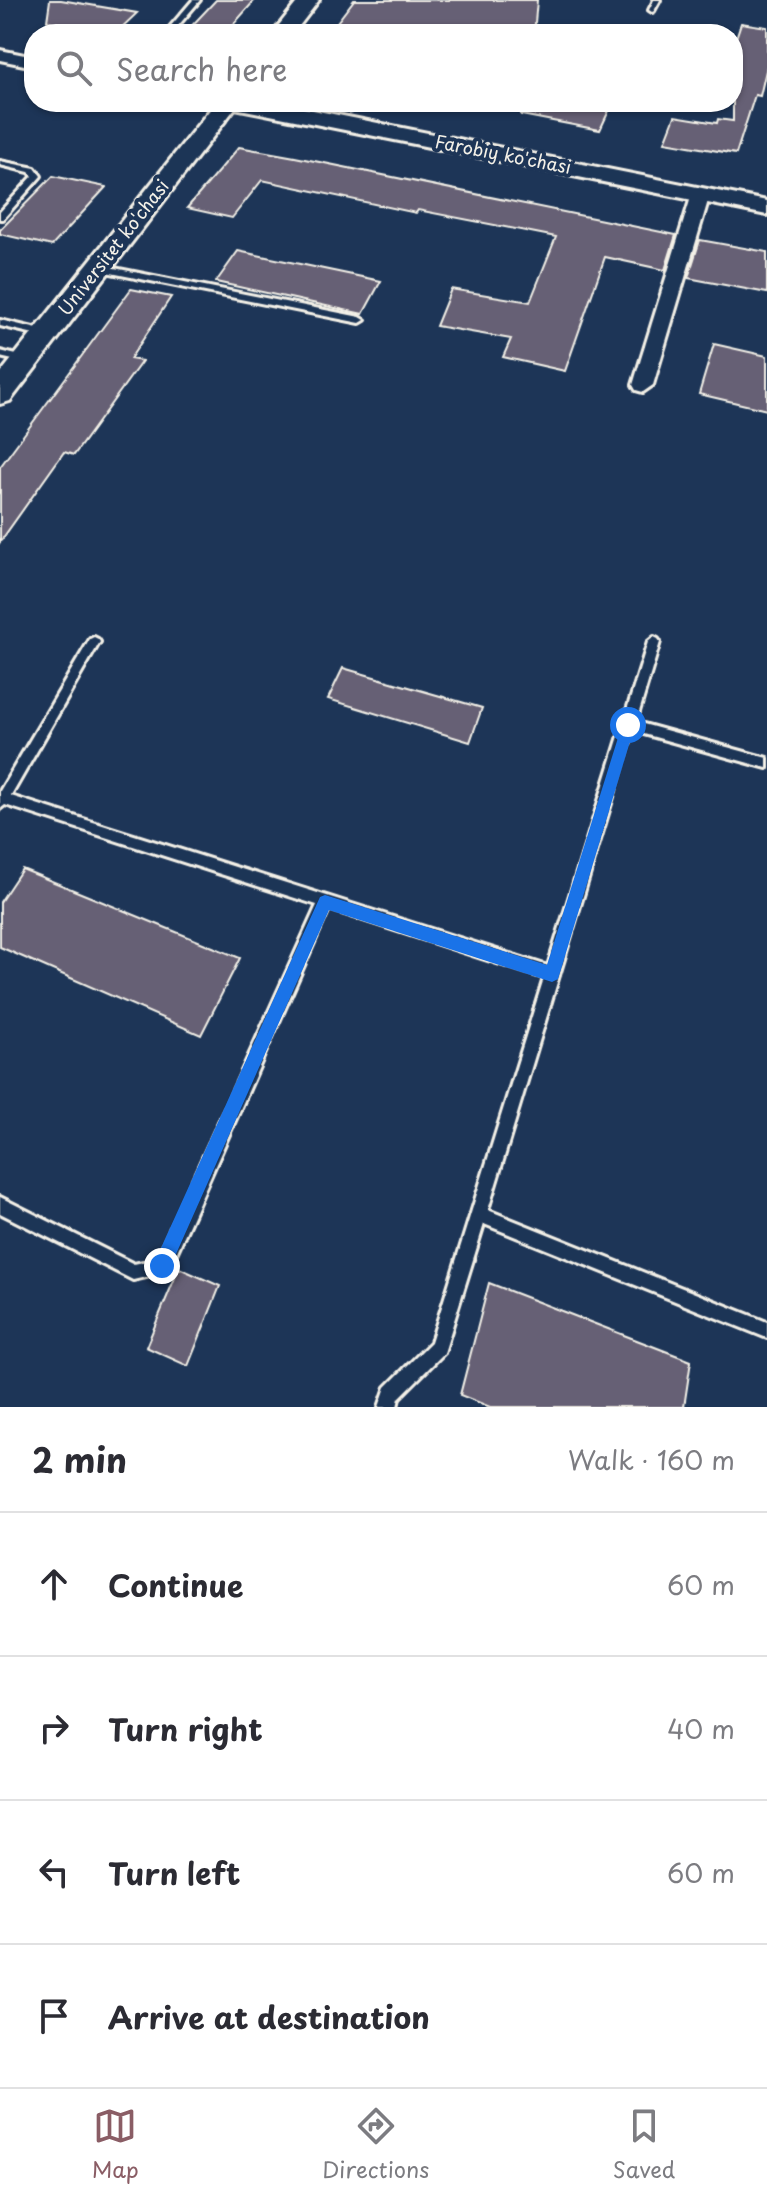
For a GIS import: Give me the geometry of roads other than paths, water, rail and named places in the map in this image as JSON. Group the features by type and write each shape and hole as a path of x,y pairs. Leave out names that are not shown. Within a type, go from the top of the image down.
{"main road":[{"path":"290,24 309,0"},
{"name":"Universitet ko'chasi","path":"0,394 220,112"},
{"name":"Farobiy ko'chasi","path":"289,112 767,208"}],"street":[{"path":"0,55 24,59"},
{"path":"643,385 701,194"}],"lane":[{"path":"176,24 197,0"},
{"path":"652,10 657,0"},
{"path":"0,163 32,170 37,176 0,217"},
{"path":"99,268 360,320"},
{"path":"0,323 47,334"},
{"path":"0,354 26,360"},
{"path":"94,642 1,801 552,974"},
{"path":"388,1407 392,1393 438,1347 654,642"},
{"path":"628,725 767,763"},
{"path":"0,1205 133,1272 162,1266 325,902"},
{"path":"479,1214 767,1330"}]}
